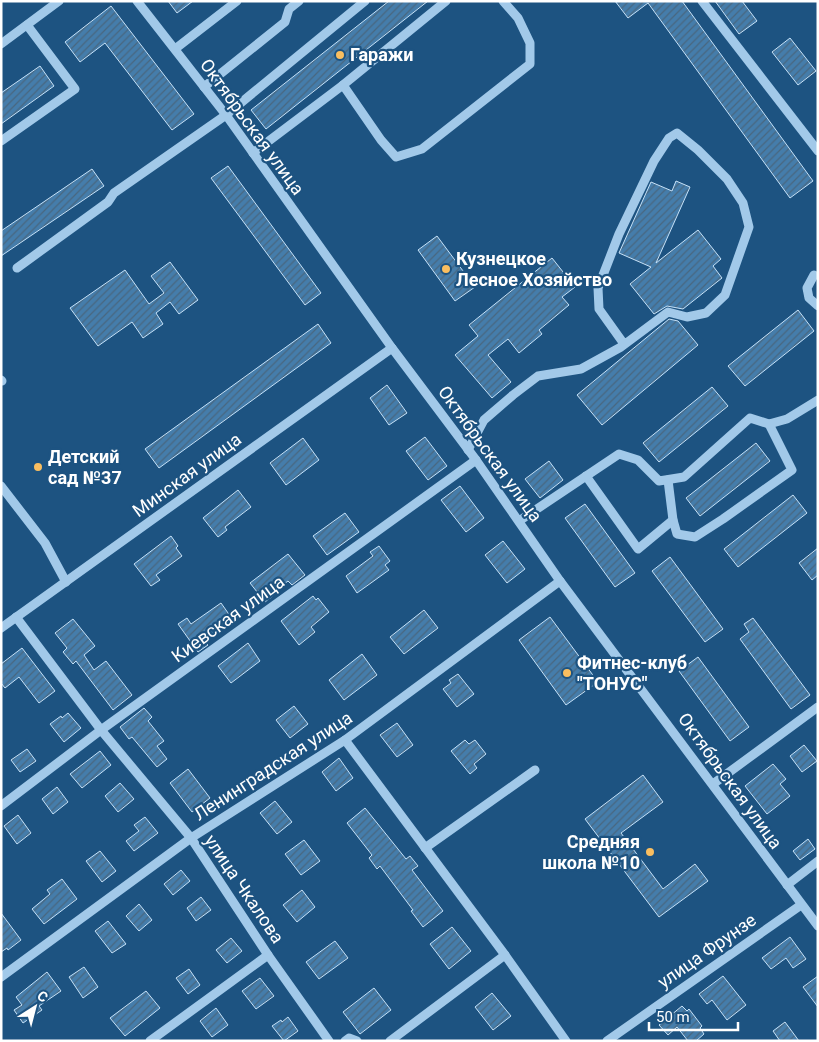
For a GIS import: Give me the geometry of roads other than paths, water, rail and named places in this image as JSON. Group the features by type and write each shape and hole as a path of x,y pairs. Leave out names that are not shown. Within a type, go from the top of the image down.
{"street":[{"path":"1,44 59,1"},
{"name":"Октябрьская улица","path":"138,1 253,153 392,348 476,460 560,581 818,926"},
{"path":"175,49 238,1"},
{"path":"204,87 285,22 289,10 299,1"},
{"path":"17,268 108,202 114,193 226,116 366,1"},
{"path":"253,153 343,85 446,1"},
{"path":"343,85 381,140 396,157 422,150 530,64 530,43 518,18 504,1"},
{"path":"702,1 818,151"},
{"path":"1,142 75,88 27,25"},
{"path":"468,450 484,420 538,376 581,369 624,344 668,312 687,317 706,313 726,295 749,227 743,203 727,179 698,150 677,133 669,138 654,161 619,234 598,288 599,309 624,344"},
{"path":"814,275 807,288 810,298 818,306"},
{"name":"Минская улица","path":"1,628 392,348"},
{"path":"519,521 619,454 638,460 659,481 684,477 750,418 769,424 787,419 816,402"},
{"path":"668,480 673,520 677,534 695,537 792,470 769,424"},
{"name":"Киевская улица","path":"1,806 101,730 476,460"},
{"path":"586,476 638,549 673,520"},
{"path":"1,486 45,543 66,582"},
{"name":"Ленинградская улица","path":"1,977 191,838 345,740 560,581"},
{"name":"улица Чкалова","path":"16,617 101,730 191,838 268,955 329,1041"},
{"path":"713,784 818,707"},
{"path":"345,740 566,1041"},
{"path":"426,848 535,770"},
{"path":"787,885 818,861"},
{"name":"улица Фрунзе","path":"607,1041 802,905"},
{"path":"150,1041 268,955"},
{"path":"390,1041 505,956"},
{"path":"345,1041 349,1038 358,1041"}],"place":[{"name":"Гаражи","path":"340,55"},
{"name":"Кузнецкое Лесное Хозяйство","path":"446,269"},
{"name":"Детский сад №37","path":"38,467"},
{"name":"Фитнес-клуб \"ТОНУС\"","path":"567,673"},
{"name":"Средняя школа №10","path":"650,852"}]}
